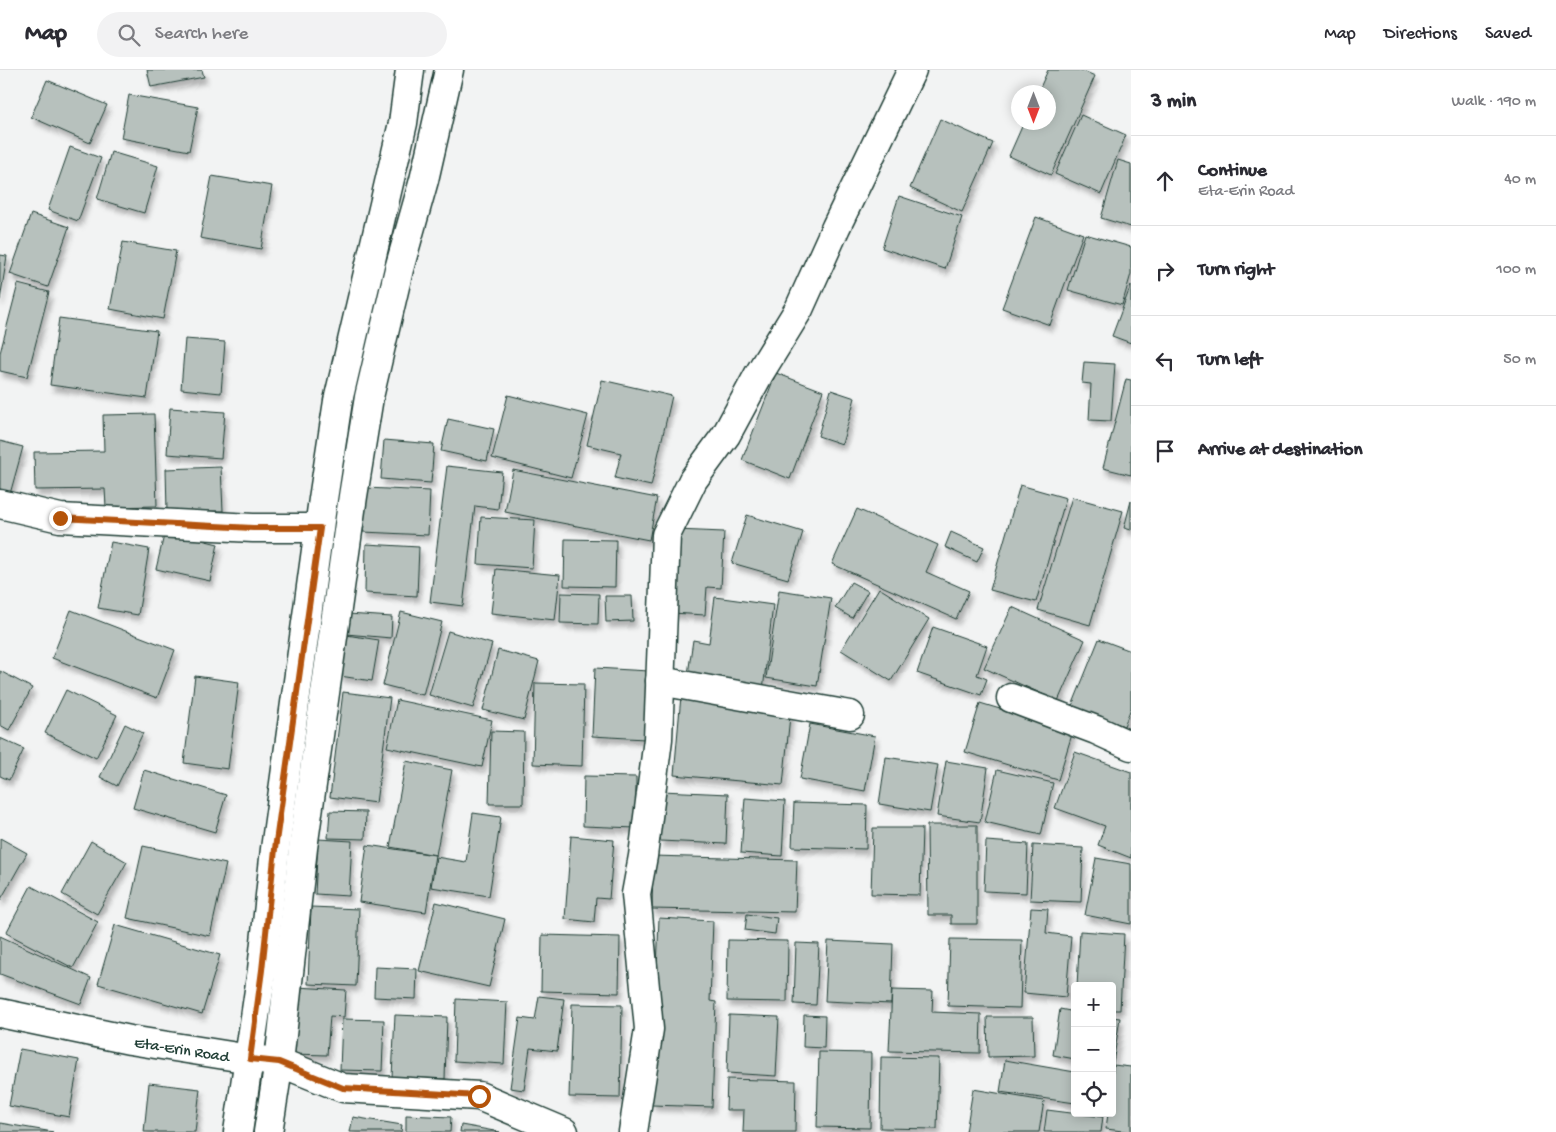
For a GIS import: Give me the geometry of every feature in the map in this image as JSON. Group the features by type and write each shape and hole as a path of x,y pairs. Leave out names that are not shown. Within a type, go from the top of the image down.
{"street":[{"path":"238,1132 250,1059 275,849 338,401 403,123 410,70"},
{"path":"268,1132 279,1062 303,848 369,397 399,269 426,171 449,70"},
{"path":"633,1132 649,1029 636,894 643,856 658,739 666,535 693,480 726,435 759,374 799,309 912,70"},
{"path":"0,504 60,518 253,528 320,528"},
{"path":"660,682 850,715"},
{"path":"1011,698 1096,730 1131,746"},
{"name":"Eta-Erin Road","path":"0,1013 130,1040 279,1062 343,1088 479,1096 564,1132"}],"building":[{"path":"147,70 202,70 204,77 151,87"},
{"path":"1048,70 1081,70 1095,76 1051,175 1009,156 1020,130 1056,130 1056,85 1041,85"},
{"path":"47,80 107,105 90,143 31,117"},
{"path":"129,95 198,107 189,151 121,138"},
{"path":"1081,115 1126,135 1101,194 1055,174"},
{"path":"940,119 993,143 962,212 910,188"},
{"path":"70,147 101,158 78,221 48,210"},
{"path":"111,152 158,166 144,213 97,199"},
{"path":"1118,160 1131,164 1131,227 1101,218"},
{"path":"212,176 272,186 261,249 200,238"},
{"path":"899,196 962,217 945,269 882,248"},
{"path":"31,214 69,227 48,287 10,274"},
{"path":"1036,217 1083,234 1050,325 1002,308"},
{"path":"1085,234 1131,247 1131,274 1122,305 1068,290"},
{"path":"123,242 176,251 163,319 110,309"},
{"path":"0,255 7,256 0,300"},
{"path":"18,284 49,292 27,377 0,371 0,353"},
{"path":"1131,285 1131,343 1112,336"},
{"path":"59,318 157,331 147,398 50,385"},
{"path":"185,339 225,342 221,393 181,389"},
{"path":"1084,362 1115,364 1111,421 1089,420 1091,384 1082,383"},
{"path":"776,373 823,391 790,479 742,460"},
{"path":"1126,379 1131,380 1131,475 1103,468"},
{"path":"602,380 672,396 651,486 615,478 621,453 587,445"},
{"path":"831,390 855,398 842,444 818,436"},
{"path":"508,395 588,415 571,478 492,458"},
{"path":"170,408 225,412 221,458 167,454"},
{"path":"154,414 157,506 106,507 105,489 35,490 34,452 104,451 103,415"},
{"path":"448,419 494,429 487,461 441,451"},
{"path":"384,440 434,444 431,483 381,479"},
{"path":"0,441 23,447 10,494 0,491"},
{"path":"447,466 502,472 498,509 475,506 463,606 430,602"},
{"path":"221,467 223,511 167,512 166,469"},
{"path":"513,470 657,498 649,540 505,512"},
{"path":"1020,485 1066,498 1036,602 990,590"},
{"path":"366,488 430,491 428,535 363,532"},
{"path":"1072,497 1123,511 1090,625 1038,610"},
{"path":"1131,501 1131,530 1124,528"},
{"path":"857,509 938,545 926,572 969,591 956,619 832,564"},
{"path":"747,515 803,532 788,579 732,563"},
{"path":"481,517 535,520 532,568 478,564"},
{"path":"676,530 724,532 721,588 707,587 705,615 672,613"},
{"path":"165,531 218,544 210,581 156,569"},
{"path":"951,532 984,547 977,562 945,547"},
{"path":"565,539 616,540 615,587 564,586"},
{"path":"111,542 149,549 138,615 98,608"},
{"path":"366,544 419,547 417,596 365,593"},
{"path":"496,569 560,575 555,620 491,613"},
{"path":"851,582 868,591 852,618 835,608"},
{"path":"879,588 929,619 891,681 841,650"},
{"path":"779,590 831,598 817,686 766,678"},
{"path":"561,593 599,594 598,624 560,623"},
{"path":"605,596 632,596 633,621 606,622"},
{"path":"715,597 773,605 763,690 687,681 693,640 709,643"},
{"path":"1012,607 1085,640 1058,701 984,668"},
{"path":"71,610 175,650 157,698 52,658"},
{"path":"401,612 442,622 423,695 383,685"},
{"path":"348,614 392,617 391,638 346,634"},
{"path":"933,627 987,646 977,675 987,679 981,695 917,673"},
{"path":"448,631 492,644 473,708 429,695"},
{"path":"346,635 379,640 372,681 340,676"},
{"path":"1099,639 1131,651 1131,708 1124,726 1072,706"},
{"path":"498,650 539,661 524,720 483,710"},
{"path":"595,668 649,671 645,739 592,736"},
{"path":"0,671 32,688 9,730 0,725"},
{"path":"195,676 239,682 228,769 184,763"},
{"path":"535,683 584,684 582,766 533,764"},
{"path":"66,690 117,715 96,758 45,733"},
{"path":"343,692 390,698 376,803 330,797"},
{"path":"681,696 791,706 783,785 674,775"},
{"path":"397,700 492,720 482,767 387,747"},
{"path":"980,703 1073,731 1058,780 965,752"},
{"path":"125,724 143,733 117,786 100,777"},
{"path":"810,724 875,736 865,791 800,779"},
{"path":"491,731 524,732 523,804 489,804"},
{"path":"0,738 24,749 9,780 0,776"},
{"path":"1075,752 1131,772 1131,858 1098,845 1105,826 1055,808"},
{"path":"886,757 938,765 930,812 879,804"},
{"path":"406,761 452,770 436,855 390,847"},
{"path":"946,761 988,768 980,822 937,816"},
{"path":"144,770 226,795 215,832 133,808"},
{"path":"997,770 1053,783 1041,835 985,822"},
{"path":"584,776 636,777 636,828 583,826"},
{"path":"662,791 728,794 726,844 660,841"},
{"path":"745,798 785,801 782,856 741,853"},
{"path":"794,803 867,805 866,849 792,847"},
{"path":"330,811 366,812 365,839 328,838"},
{"path":"473,813 501,817 489,896 431,887 436,857 466,862"},
{"path":"927,825 977,825 977,924 951,924 951,915 928,915"},
{"path":"873,828 922,828 920,895 871,894"},
{"path":"571,836 614,840 609,899 596,898 594,922 565,919"},
{"path":"0,838 27,853 0,901"},
{"path":"318,839 352,841 349,896 315,894"},
{"path":"91,841 127,862 97,914 62,894"},
{"path":"986,841 1028,844 1026,893 984,891"},
{"path":"367,845 435,855 426,912 359,902"},
{"path":"1033,845 1083,848 1081,902 1030,900"},
{"path":"143,846 226,864 210,936 127,918"},
{"path":"653,856 797,860 795,912 652,909"},
{"path":"1096,858 1131,864 1131,924 1085,915"},
{"path":"31,886 98,922 73,968 6,933"},
{"path":"436,902 505,919 489,987 419,971"},
{"path":"311,907 359,909 356,986 308,984"},
{"path":"1031,908 1048,909 1046,933 1071,936 1066,997 1024,993"},
{"path":"747,914 777,918 775,934 745,930"},
{"path":"659,918 713,921 710,1001 716,1002 712,1107 652,1105"},
{"path":"115,925 220,955 202,1014 98,984"},
{"path":"1080,931 1124,934 1120,1010 1116,1010 1116,982 1077,982"},
{"path":"542,935 620,937 619,993 541,991"},
{"path":"0,936 91,978 81,1004 0,974"},
{"path":"950,939 1022,940 1020,1008 948,1006"},
{"path":"728,940 788,941 787,1002 727,1001"},
{"path":"828,941 893,944 891,1004 825,1001"},
{"path":"796,943 819,944 816,1005 794,1004"},
{"path":"375,967 417,969 416,999 374,997"},
{"path":"297,987 346,990 344,1017 330,1016 327,1055 293,1054"},
{"path":"892,990 933,991 932,1012 981,1014 980,1053 889,1051"},
{"path":"539,996 564,999 557,1051 530,1048 524,1090 510,1088 520,1018 535,1020"},
{"path":"456,999 507,1002 504,1064 454,1061"},
{"path":"572,1004 622,1005 620,1098 569,1097"},
{"path":"1060,1009 1071,1011 1071,1058 1053,1055"},
{"path":"395,1015 447,1017 445,1079 392,1077"},
{"path":"729,1015 779,1017 776,1076 727,1073"},
{"path":"804,1015 825,1016 824,1048 803,1047"},
{"path":"987,1017 1033,1017 1034,1056 988,1057"},
{"path":"1116,1018 1120,1018 1116,1044"},
{"path":"342,1019 384,1020 382,1071 340,1070"},
{"path":"20,1049 79,1060 69,1117 9,1106"},
{"path":"819,1052 871,1053 870,1128 817,1127"},
{"path":"881,1057 939,1058 937,1129 880,1128"},
{"path":"1005,1060 1071,1071 1071,1102 1000,1092"},
{"path":"1116,1065 1131,1067 1131,1132 1106,1129 1108,1117 1116,1117"},
{"path":"727,1079 796,1081 795,1132 743,1132 744,1110 726,1110"},
{"path":"149,1083 200,1089 195,1132 144,1132"},
{"path":"973,1089 1044,1101 1039,1132 966,1132"},
{"path":"1047,1110 1071,1113 1071,1117 1103,1117 1101,1132 1044,1132"},
{"path":"406,1115 451,1117 450,1132 406,1132"},
{"path":"353,1117 402,1125 401,1132 350,1132"},
{"path":"0,1123 53,1132 0,1132"},
{"path":"461,1125 500,1132 460,1132"}],"route":[{"path":"60,518 253,528 320,528 275,849 250,1059 279,1062 343,1088 479,1096"}]}
